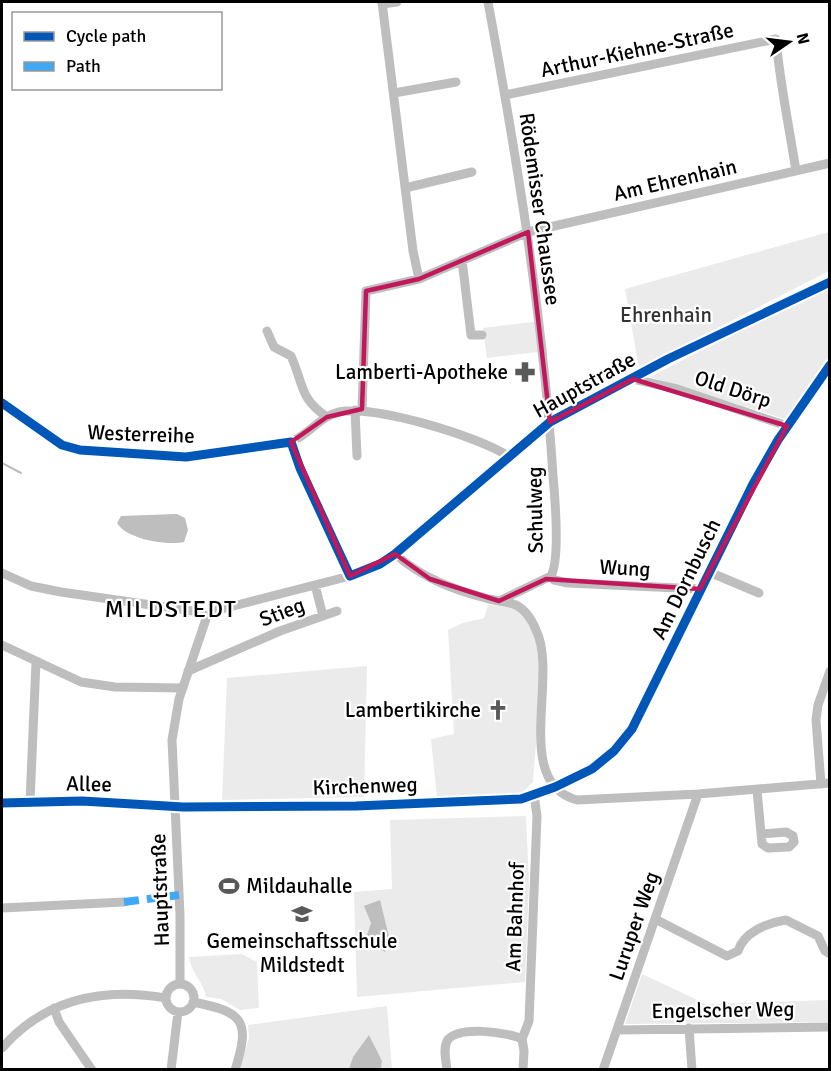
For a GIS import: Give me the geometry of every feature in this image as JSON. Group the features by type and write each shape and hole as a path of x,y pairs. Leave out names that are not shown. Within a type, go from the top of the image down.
{"street":[{"path":"397,2 382,3 419,279"},
{"name":"Rödemisser Chaussee","path":"488,2 528,232 550,422"},
{"name":"Arthur-Kiehne-Straße","path":"505,95 776,39 781,94 789,123 796,171"},
{"path":"394,93 456,82"},
{"name":"Am Ehrenhain","path":"358,410 366,291 419,279 528,232 830,163"},
{"path":"405,188 472,172"},
{"path":"462,260 471,335 482,335"},
{"name":"Hauptstraße","path":"180,984 180,915 172,740 183,688 207,616 218,610 350,576 380,564 395,554 550,422 668,359 830,282"},
{"path":"267,331 274,347 291,356 311,406 327,417"},
{"name":"Am Dornbusch","path":"555,787 592,770 614,752 632,729 753,484 787,426 830,365"},
{"name":"Old Dörp","path":"633,379 677,389 787,426"},
{"name":"Westerreihe","path":"2,403 62,445 80,450 186,457 291,442 327,417 358,410 460,435 499,450 508,456"},
{"path":"357,456 358,410"},
{"name":"Schulweg","path":"499,601 551,576 555,557 555,506 550,422"},
{"path":"291,442 312,496 350,576"},
{"path":"395,554 411,568 430,579 516,605 526,612 542,647 544,665 540,753 545,771 555,787 565,797 577,800 698,794 825,784 816,720 818,705 830,671"},
{"path":"709,572 759,593"},
{"path":"2,573 31,586 193,611 207,616"},
{"name":"Wung","path":"551,576 554,580 568,583 700,590"},
{"name":"Stieg","path":"315,585 323,616"},
{"name":"Stieg","path":"188,671 280,631 337,611"},
{"path":"2,645 81,682 115,687 183,688"},
{"path":"30,802 36,662"},
{"name":"Kirchenweg","path":"175,805 356,806 521,799 555,787"},
{"path":"757,790 761,834"},
{"name":"Luruper Weg","path":"603,1070 698,794"},
{"name":"Am Bahnhof","path":"523,1070 522,1038 529,1021 537,816 534,795"},
{"name":"Allee","path":"2,803 175,805"},
{"path":"2,908 124,902"},
{"path":"655,919 727,956 738,951 741,941 747,935 786,920 818,936 825,951 830,954"},
{"path":"180,984 191,991 193,1002 186,1010 178,1012 168,1006 166,998 169,989 180,984"},
{"path":"2,1048 32,1020 77,998 123,993 166,998"},
{"path":"193,1002 219,1007 234,1015 241,1023 243,1043 235,1070"},
{"path":"54,1008 59,1022 92,1070"},
{"path":"171,1070 178,1012"},
{"name":"Engelscher Weg","path":"617,1030 830,1027"},
{"path":"689,1028 692,1070"},
{"path":"447,1070 445,1047 448,1040 455,1034 470,1031 522,1038"}],"highlighted area":[{"path":"528,232 550,422 633,379 787,426 700,589 546,579 499,601 430,579 395,554 350,576 291,442 327,417 362,409 366,291 419,279"}],"green space":[{"name":"Ehrenhain","path":"829,232 829,271 639,368 625,289"},
{"path":"829,284 829,361 785,419 650,377"},
{"path":"534,322 538,352 487,358 483,328"},
{"path":"488,605 518,610 526,617 533,630 539,671 539,696 533,782 522,793 437,798 431,739 454,734 448,630 463,623 484,618"},
{"path":"367,666 364,797 222,800 227,678"},
{"path":"526,816 529,884 525,982 357,997 354,892 392,889 390,820"},
{"path":"242,954 257,962 259,1008 240,1010 221,999 206,997 189,957"},
{"path":"642,974 706,1004 829,1000 829,1022 625,1024"},
{"path":"387,1006 392,1069 381,1069 382,1061 353,1057 349,1069 239,1070 249,1038 248,1025"}],"shaded area":[{"path":"177,514 185,518 188,530 184,542 168,543 148,540 129,533 117,523 121,516"},
{"path":"380,900 390,941 385,952 375,946 367,935 371,923 364,906"},
{"path":"369,1035 382,1061 381,1069 349,1069 353,1057"}],"waterway":[{"path":"2,463 21,473"}],"marked path":[{"path":"124,902 179,895"}],"cycle path":[{"path":"2,403 62,445 80,450 186,457 291,442 300,468 350,576 380,564 395,554 550,422 668,359 830,282"},
{"path":"2,803 82,801 183,807 356,806 521,799 555,787 592,769 614,751 632,729 753,484 778,440 830,365"}],"place":[{"name":"Lamberti-Apotheke","path":"525,372"},
{"name":"Lambertikirche","path":"498,710"},
{"name":"Mildauhalle","path":"229,886"},
{"name":"Gemeinschaftsschule Mildstedt","path":"302,914"}],"district":[{"name":"MILDSTEDT","path":"171,609"}]}
